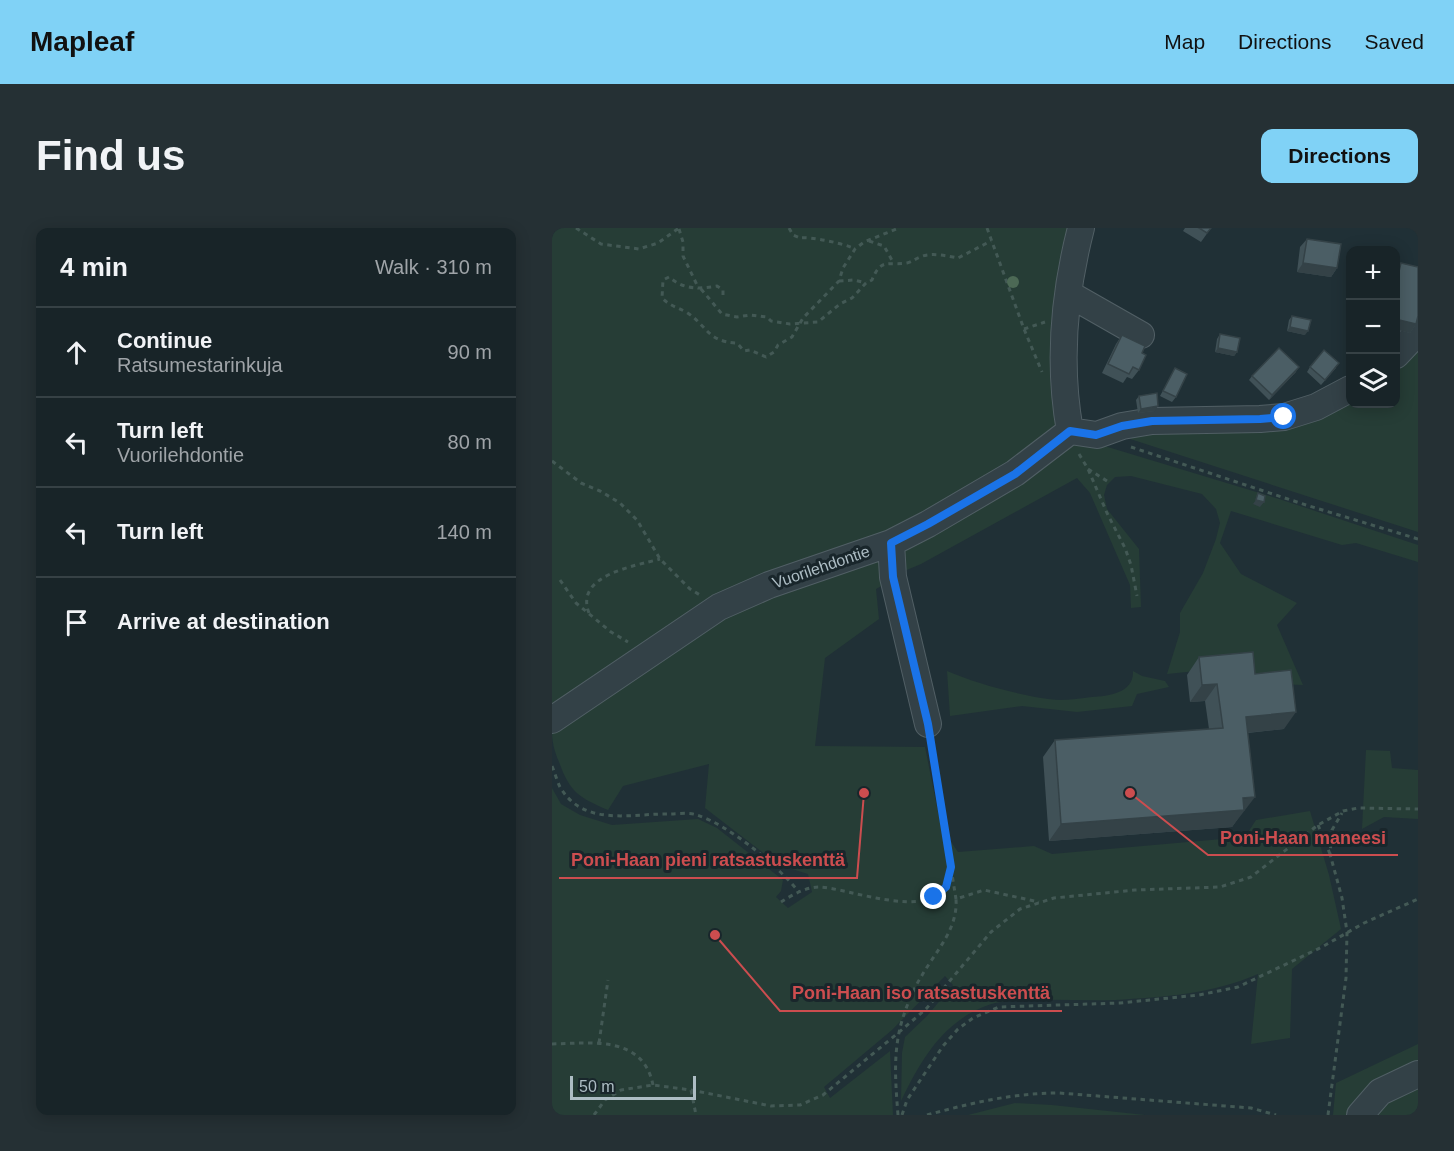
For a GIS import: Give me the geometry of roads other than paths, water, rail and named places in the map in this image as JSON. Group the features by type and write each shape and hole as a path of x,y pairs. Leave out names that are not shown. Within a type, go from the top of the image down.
{"street":[{"path":"1081,228 1073,258 1065,322 1064,397 1070,431 1096,435 1122,426 1152,421 1284,417 1316,407 1346,391"},
{"path":"1069,294 1141,335"},
{"path":"1396,354 1418,332"},
{"name":"Vuorilehdontie","path":"552,720 719,607 761,588 891,543 1015,474 1070,431"},
{"path":"891,543 893,577 928,724"},
{"path":"1360,1115 1380,1092 1418,1074"}],"place":[{"name":"Poni-Haan pieni ratsastuskenttä","path":"864,793"},
{"name":"Poni-Haan maneesi","path":"1130,793"},
{"name":"Poni-Haan iso ratsastuskenttä","path":"715,935"}]}
